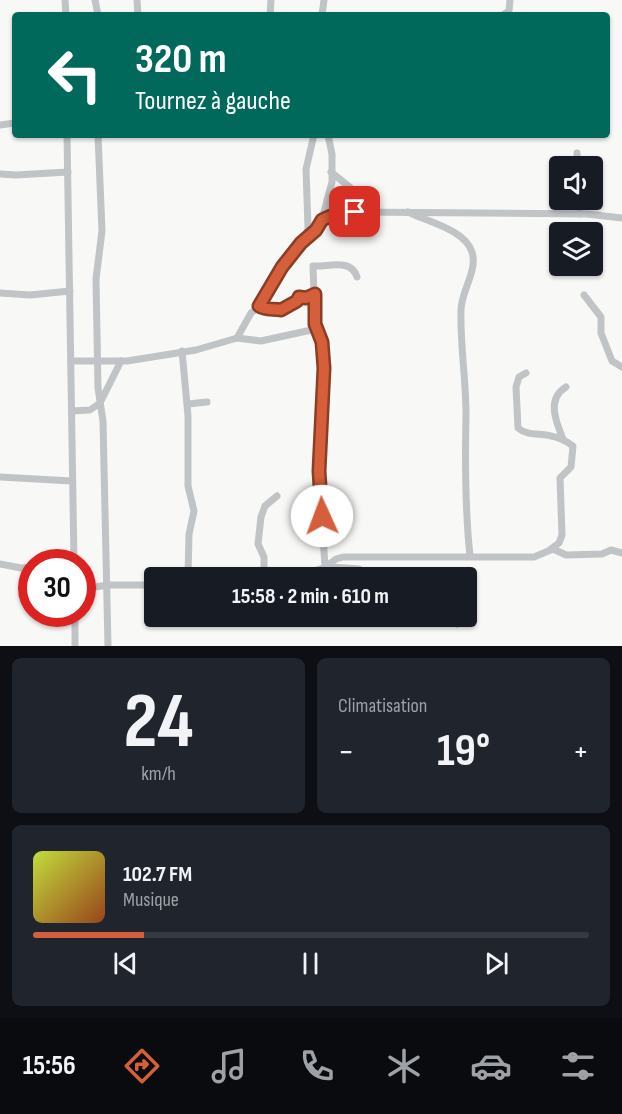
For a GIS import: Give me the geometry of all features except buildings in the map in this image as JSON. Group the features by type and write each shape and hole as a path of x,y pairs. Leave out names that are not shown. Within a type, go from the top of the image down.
{"street":[{"path":"67,138 74,549"},
{"path":"98,138 102,231 96,279 98,397 103,421 108,646"},
{"path":"306,239 308,228 306,169 313,138"},
{"path":"237,338 282,267 301,243 316,230 322,220 330,194 332,154 329,138"},
{"path":"0,174 68,172"},
{"path":"331,172 360,197 365,206 363,212"},
{"path":"322,220 335,214 363,212 579,214 622,218"},
{"path":"408,212 461,236 472,253 473,267 464,289 460,309 464,357 464,432 470,556"},
{"path":"326,567 319,471 324,368 322,342 316,330 313,266 347,264 353,268 357,277"},
{"path":"0,293 30,295 70,291"},
{"path":"259,306 269,310 274,308 281,310 297,301 299,297 306,298 315,294"},
{"path":"584,295 601,316 601,333 612,361 622,367"},
{"path":"71,361 121,361 203,348 237,338 261,341 316,330"},
{"path":"182,351 188,404 188,486 194,511 189,534 188,567"},
{"path":"72,411 90,410 100,403 121,361"},
{"path":"326,567 336,558 344,557 538,557 559,543 562,535 560,476 571,467 574,449 572,444 562,439 526,433 518,428 517,382 519,377 526,373"},
{"path":"562,439 553,410 556,396 566,387"},
{"path":"188,404 207,402"},
{"path":"0,477 72,481"},
{"path":"263,567 264,557 258,544 261,517 265,506 277,496"},
{"path":"551,549 559,550 566,555 602,554 611,550 622,553"},
{"path":"0,564 18,567"},
{"path":"96,587 144,585"},
{"path":"75,627 75,646"}],"route":[{"path":"322,516 319,471 324,368 322,342 316,330 314,316 315,294 306,298 299,297 297,301 281,310 274,308 269,310 259,306 282,267 301,243 314,233 322,220 335,214 355,212"}]}
